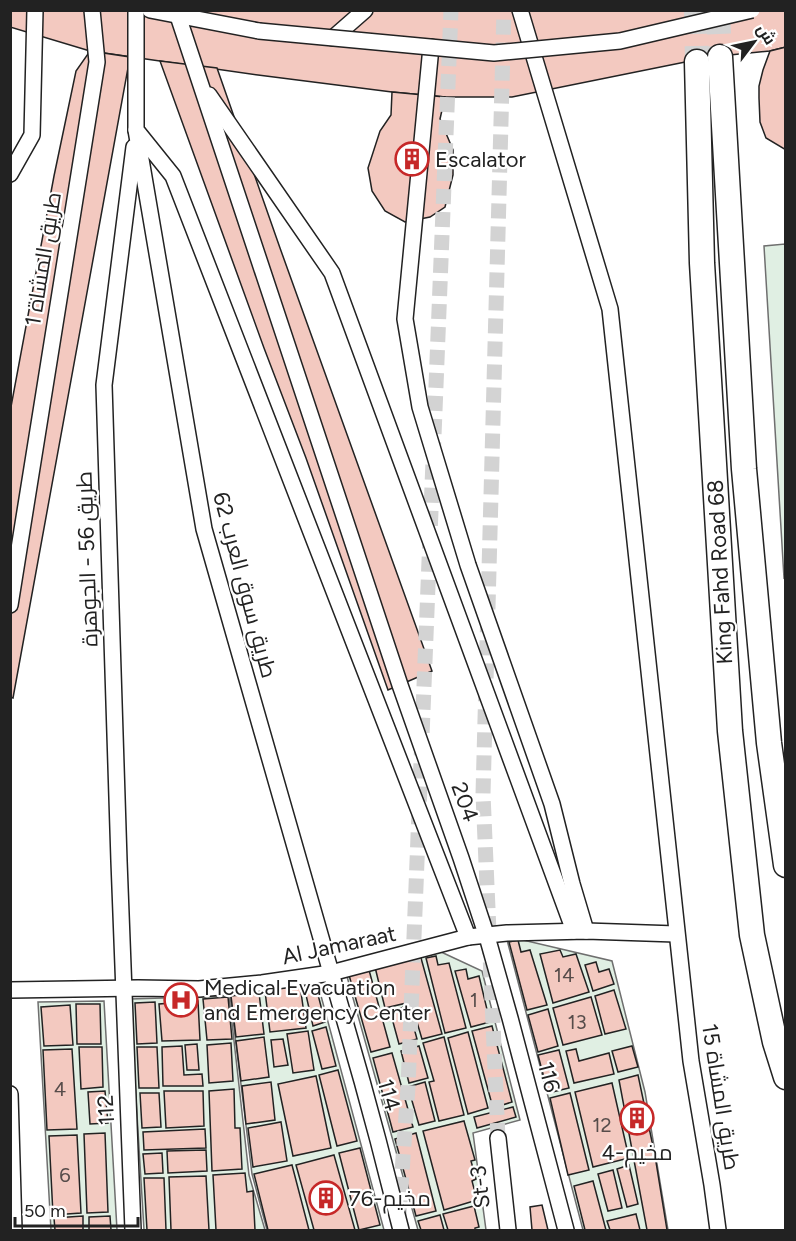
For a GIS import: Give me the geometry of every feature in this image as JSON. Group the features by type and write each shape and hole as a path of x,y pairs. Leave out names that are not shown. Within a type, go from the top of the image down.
{"main road":[{"name":"King Fahd Road 68","path":"720,57 744,469 769,743 786,865"},
{"name":"King Fahd Road 68","path":"697,62 702,263 730,731 752,935 775,1042 786,1077"},
{"path":"775,1042 786,1094"}],"street":[{"path":"10,174 32,135 35,10"},
{"name":"طريق المشاة 1","path":"10,605 98,62 92,10"},
{"path":"136,10 136,130 173,176 468,937"},
{"path":"150,10 259,31 494,53 620,41 752,10"},
{"name":"204","path":"176,10 400,685 486,935"},
{"path":"333,38 365,10"},
{"name":"طريق المشاة 15","path":"520,10 610,309 676,934 691,1061 718,1230"},
{"path":"431,47 405,319 420,407 468,565 552,804 580,931"},
{"path":"199,81 332,273 580,931"},
{"name":"طريق سوق العرب 62","path":"136,130 204,529 331,973"},
{"name":"طريق 56 - الجوهرة","path":"124,988 104,385 136,130"},
{"name":"Al Jamaraat","path":"10,990 199,989 262,983 331,973 468,937 486,935 580,931 676,934"},
{"name":"116","path":"486,935 516,1038 566,1230"},
{"name":"114","path":"331,973 401,1230"},
{"name":"112","path":"124,988 134,1230"},
{"path":"10,1094 14,1230"},
{"name":"St-3","path":"498,1138 508,1230"}],"green space":[{"path":"785,244 786,577 784,578 764,246"},
{"path":"506,936 612,961 645,1092 668,1230 583,1230"},
{"path":"439,951 482,971 520,1120 473,1133 486,1230 418,1230 346,973"},
{"path":"317,981 384,1230 267,1230 252,1174 230,995"},
{"path":"229,996 249,1175 265,1230 144,1230 130,999"},
{"path":"104,1001 117,1230 51,1230 38,1002"}],"building":[{"path":"10,10 786,10 786,47 770,51 710,57 512,97 445,97 258,75 90,51 10,27"},
{"path":"786,47 786,150 766,138 760,122 759,86 770,51"},
{"path":"90,51 130,57 13,698 10,697 10,412 76,71"},
{"path":"160,61 217,68 432,671 388,690 306,458"},
{"name":"Escalator","path":"392,92 445,97 440,119 453,150 453,175 445,207 430,217 405,222 385,211 372,191 368,168 380,131 391,115"},
{"path":"518,940 521,952 530,950 547,1005 527,1010 509,942"},
{"path":"560,950 563,957 576,954 589,992 553,1003 540,954"},
{"path":"436,956 438,965 449,963 466,1028 445,1033 426,958"},
{"path":"421,958 442,1034 422,1039 411,1002 385,1008 375,967"},
{"path":"596,962 599,972 609,969 614,984 593,991 585,965"},
{"path":"466,969 468,979 479,976 490,1022 471,1027 455,971"},
{"path":"369,970 390,1047 371,1052 349,975"},
{"path":"315,983 325,1022 313,1026 304,986"},
{"path":"300,985 306,1028 270,1032 265,991"},
{"path":"614,990 626,1029 605,1034 595,996"},
{"path":"259,993 264,1034 236,1037 231,996"},
{"path":"228,997 232,1039 207,1040 203,999"},
{"path":"591,997 602,1035 563,1045 553,1008"},
{"path":"198,1001 200,1040 162,1041 159,1004"},
{"path":"155,1002 157,1043 137,1044 135,1003"},
{"path":"76,1004 100,1004 101,1044 77,1044"},
{"path":"70,1005 73,1045 44,1046 41,1007"},
{"path":"408,1006 417,1039 399,1044 390,1011"},
{"path":"548,1009 558,1046 538,1052 528,1015"},
{"path":"492,1026 512,1102 493,1108 472,1031"},
{"path":"326,1027 336,1066 322,1069 312,1031"},
{"path":"308,1031 314,1070 293,1073 287,1034"},
{"path":"468,1032 488,1108 468,1114 448,1038"},
{"path":"264,1037 269,1077 241,1081 236,1041"},
{"path":"444,1037 464,1115 439,1121 429,1082 434,1081 423,1043"},
{"path":"283,1039 288,1065 274,1067 271,1040"},
{"path":"231,1043 233,1081 209,1083 207,1045"},
{"path":"197,1044 199,1070 187,1070 185,1045"},
{"path":"182,1046 184,1075 202,1074 203,1086 163,1086 162,1047"},
{"path":"419,1046 428,1078 409,1083 401,1051"},
{"path":"632,1046 638,1067 618,1072 612,1051"},
{"path":"79,1047 102,1047 103,1087 81,1089"},
{"path":"137,1047 157,1047 159,1088 139,1088"},
{"path":"72,1049 77,1129 47,1130 43,1050"},
{"path":"576,1049 579,1061 609,1053 614,1074 574,1083 566,1051"},
{"path":"559,1050 569,1088 548,1093 538,1055"},
{"path":"392,1053 413,1127 393,1132 373,1058"},
{"path":"338,1070 357,1141 337,1146 319,1075"},
{"name":"مخيم-4","path":"638,1075 655,1156 667,1230 647,1230 619,1080"},
{"path":"316,1076 331,1148 293,1156 278,1084"},
{"path":"271,1082 275,1120 246,1124 242,1086"},
{"path":"425,1082 435,1121 419,1125 408,1087"},
{"path":"612,1083 629,1158 593,1167 575,1092"},
{"path":"234,1089 235,1128 240,1128 242,1169 212,1171 209,1091"},
{"path":"105,1091 108,1123 90,1124 88,1092"},
{"path":"164,1091 203,1091 204,1126 166,1128"},
{"path":"140,1093 159,1093 161,1127 142,1128"},
{"path":"570,1093 589,1170 568,1175 550,1098"},
{"path":"513,1107 516,1117 477,1128 474,1117"},
{"path":"464,1121 475,1160 471,1161 476,1179 472,1181 477,1200 444,1210 423,1131"},
{"path":"281,1122 287,1161 253,1167 248,1128"},
{"path":"205,1129 206,1148 144,1150 143,1132"},
{"path":"105,1133 108,1212 87,1213 84,1134"},
{"path":"416,1133 436,1211 416,1216 395,1139"},
{"path":"77,1135 81,1213 53,1215 49,1136"},
{"path":"360,1148 380,1225 359,1230 339,1153"},
{"path":"206,1150 207,1171 168,1173 167,1151"},
{"path":"162,1153 163,1173 145,1174 143,1154"},
{"name":"مخيم-76","path":"334,1155 355,1230 314,1230 296,1165"},
{"path":"292,1165 309,1230 268,1230 254,1174"},
{"path":"629,1165 638,1204 627,1207 617,1169"},
{"path":"613,1170 622,1208 608,1211 598,1174"},
{"path":"245,1173 247,1192 253,1191 255,1230 216,1230 213,1175"},
{"path":"206,1176 209,1230 171,1230 169,1177"},
{"path":"144,1178 164,1178 166,1230 147,1230"},
{"path":"593,1181 606,1230 585,1230 574,1186"},
{"path":"542,1205 548,1230 532,1230 530,1207"},
{"path":"474,1206 479,1227 475,1230 448,1230 443,1214"},
{"path":"636,1214 640,1230 610,1230 607,1221"},
{"path":"440,1215 444,1230 421,1230 418,1221"},
{"path":"83,1216 83,1230 55,1230 54,1218"},
{"path":"110,1216 111,1230 89,1230 89,1217"}],"tunnel":[{"path":"399,1215 408,1087 451,10"},
{"path":"498,1138 483,794 504,10"},
{"path":"696,10 697,62"},
{"path":"718,10 720,57"}],"place":[{"name":"Escalator","path":"412,159"},
{"name":"Medical Evacuation and Emergency Center","path":"181,1000"},
{"name":"مخيم-4","path":"637,1118"},
{"name":"مخيم-76","path":"326,1198"}]}
